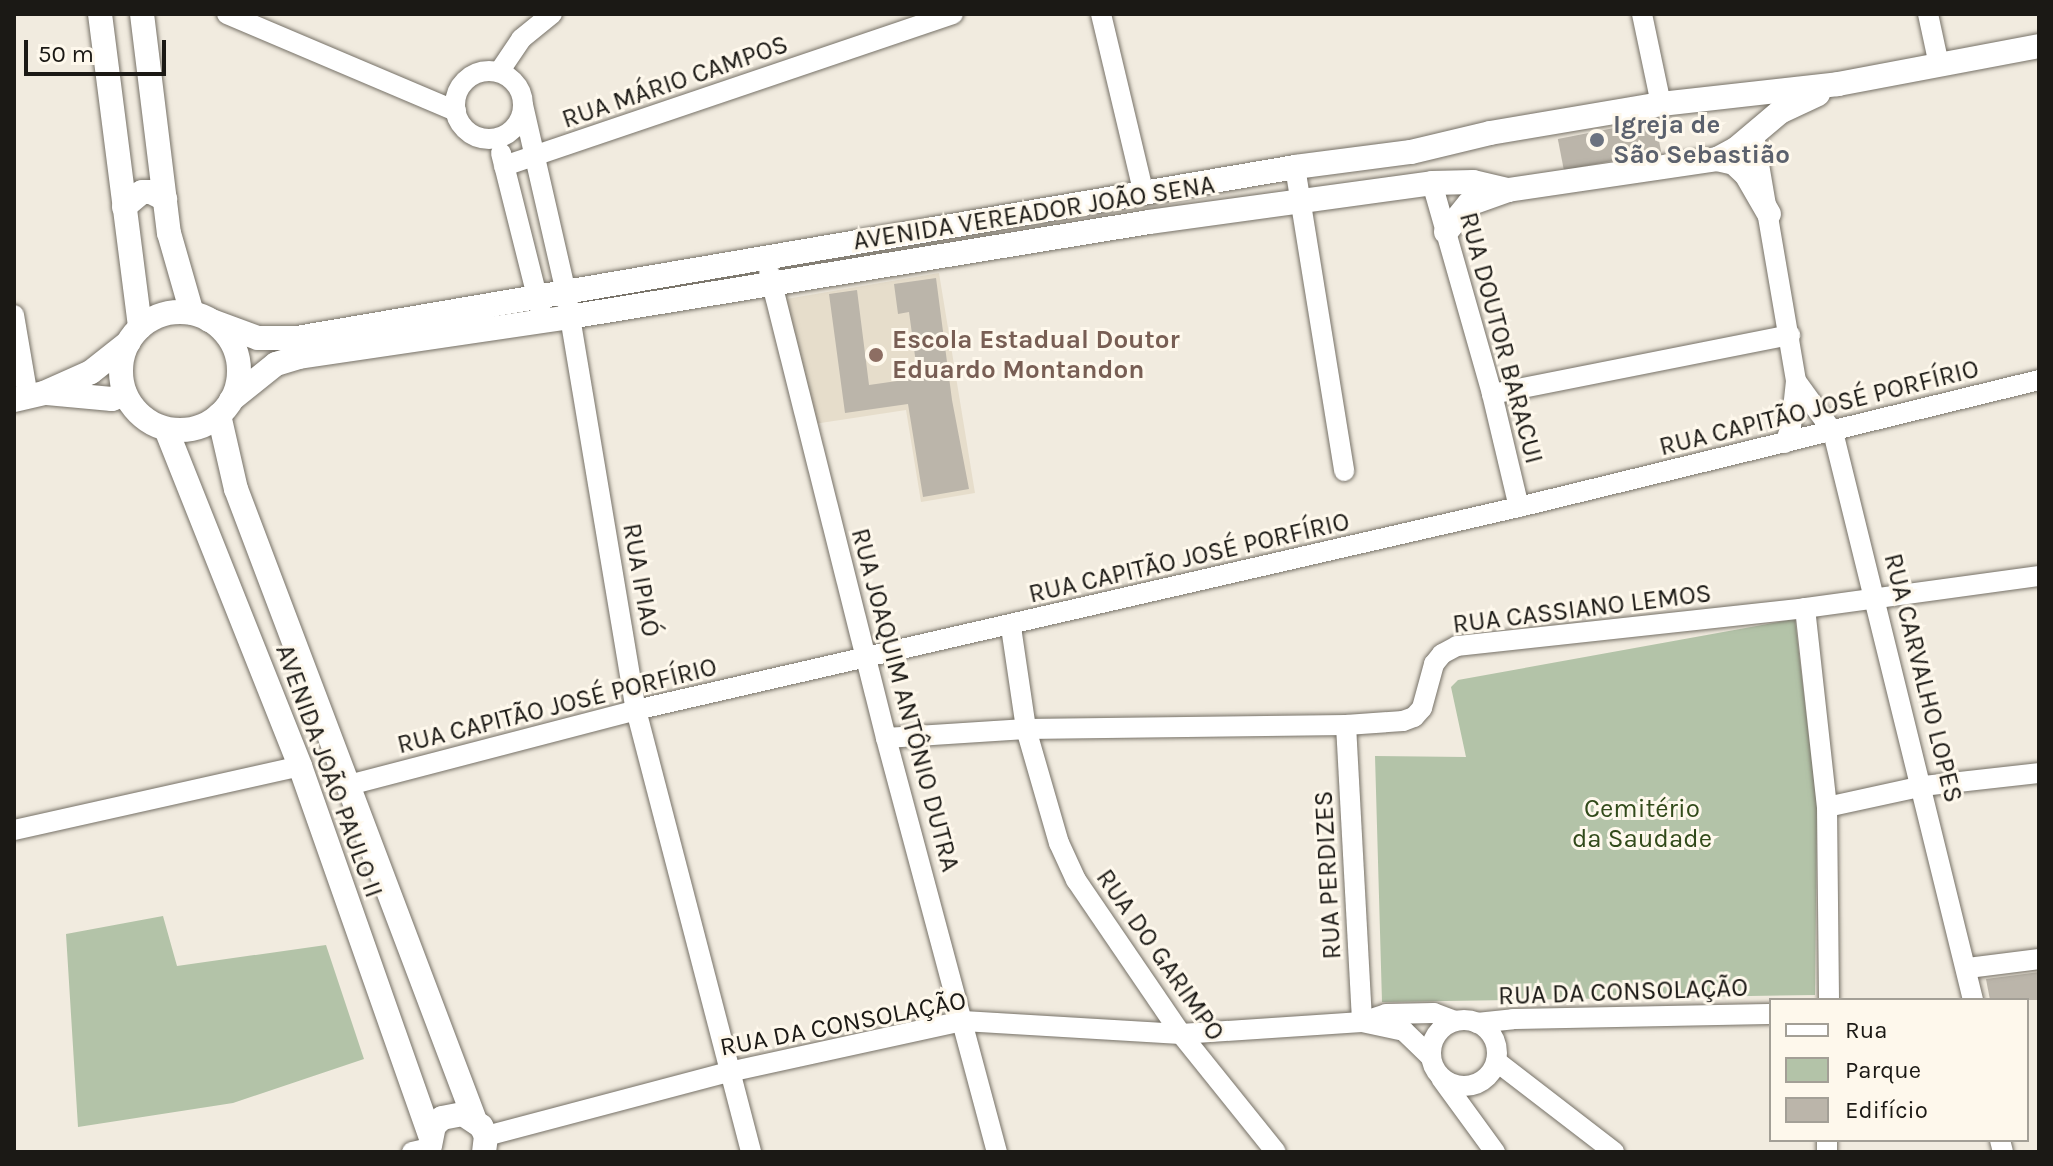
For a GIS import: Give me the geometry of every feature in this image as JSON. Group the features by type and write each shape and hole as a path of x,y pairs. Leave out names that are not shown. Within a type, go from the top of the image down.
{"main road":[{"path":"29,397 91,372 134,334 174,312 201,317 222,329 237,356 237,386 225,408 194,428 166,429 149,422 125,394 121,377 134,334 124,207 100,14"},
{"path":"148,21 169,233 201,317"},
{"name":"AVENIDA VEREADOR JOÃO SENA","path":"769,272 1144,194 1295,167 1411,152 1490,133 1661,104 1838,84 2039,46"},
{"name":"AVENIDA VEREADOR JOÃO SENA","path":"201,317 258,338 297,338 568,305 769,272 1432,183 1473,182 1508,190 1717,159 1754,135 1780,112 1838,84"},
{"path":"1730,96 1743,106 1754,135"},
{"path":"1473,182 1466,157 1490,133"},
{"path":"1717,159 1734,163 1746,174 1769,214"},
{"path":"1446,232 1469,204 1508,190"},
{"path":"124,207 142,192 151,192 165,199"},
{"name":"AVENIDA VEREADOR JOÃO SENA","path":"225,408 276,364 540,308"},
{"path":"29,397 112,399 125,394"},
{"name":"AVENIDA JOÃO PAULO II","path":"225,408 224,448 251,530 481,1136"},
{"name":"AVENIDA JOÃO PAULO II","path":"166,429 300,766 426,1147"},
{"path":"213,542 251,530"},
{"path":"426,1147 442,1118 463,1114 481,1136"}],"street":[{"path":"227,14 456,111"},
{"path":"523,105 516,126 497,138 486,138 467,130 456,111 458,92 470,77 479,73 499,72 521,39 552,14"},
{"name":"RUA MÁRIO CAMPOS","path":"504,166 534,159 953,14"},
{"path":"1101,14 1144,194"},
{"path":"1642,14 1661,104"},
{"path":"1928,14 1939,65"},
{"name":"RUA IPIAÓ","path":"499,72 516,84 523,105 568,305 636,710 751,1152"},
{"name":"RUA CARVALHO LOPES","path":"1754,135 1796,381 1791,427 1785,443"},
{"path":"497,138 540,308"},
{"path":"1295,167 1344,471"},
{"name":"RUA DOUTOR BARACUI","path":"1432,183 1492,394 1519,507"},
{"name":"RUA JOAQUIM ANTÔNIO DUTRA","path":"769,272 886,738 997,1152"},
{"path":"14,315 29,397"},
{"path":"1492,394 1790,335"},
{"name":"RUA CAPITÃO JOSÉ PORFÍRIO","path":"349,785 636,710 1011,627 1833,432 2039,380"},
{"name":"RUA CARVALHO LOPES","path":"1796,381 1833,432 1968,968 1973,998"},
{"name":"RUA CASSIANO LEMOS","path":"886,738 1026,729 1346,725 1414,717 1422,708 1434,664 1442,654 1457,646 1805,608 2039,576"},
{"path":"1805,608 1827,807 1829,998"},
{"name":"RUA DO GARIMPO","path":"1011,627 1026,729 1059,843 1076,880 1181,1034 1276,1152"},
{"name":"RUA PERDIZES","path":"1346,725 1362,1022"},
{"path":"14,830 300,766"},
{"path":"1827,807 1923,786 2039,773"},
{"path":"1968,968 2039,959"},
{"name":"RUA DA CONSOLAÇÃO","path":"481,1136 729,1072 963,1021 1181,1034 1362,1022 1386,1014 1434,1013 1455,1021"},
{"name":"RUA DA CONSOLAÇÃO","path":"1477,1023 1513,1019 1769,1014"},
{"path":"1495,1152 1440,1077 1431,1057 1436,1035 1455,1021 1477,1023 1493,1039 1496,1061 1614,1152"},
{"name":"RUA DA CONSOLAÇÃO","path":"1362,1022 1404,1031 1431,1057"},
{"path":"1482,1133 1479,1082 1496,1061"},
{"path":"1440,1077 1457,1086 1479,1082 1538,1095"}],"shaded area":[{"name":"Escola Estadual Doutor Eduardo Montandon","path":"939,273 975,493 921,502 906,410 814,424 786,299"}],"green space":[{"name":"Cemitério da Saudade","path":"1795,619 1817,805 1815,995 1382,1002 1375,756 1466,757 1451,687 1458,680"},
{"path":"163,916 177,966 326,945 364,1059 233,1103 78,1127 66,934"}],"building":[{"path":"1655,120 1661,151 1564,170 1558,139"},
{"path":"936,278 952,400 969,489 923,497 908,404 845,413 829,294 857,290 869,385 918,378 909,312 898,314 894,284"},
{"path":"2039,972 2039,1000 1990,998 1986,979"}],"place":[{"name":"Igreja de São Sebastião","path":"1597,140"},
{"name":"Escola Estadual Doutor Eduardo Montandon","path":"876,355"}]}
